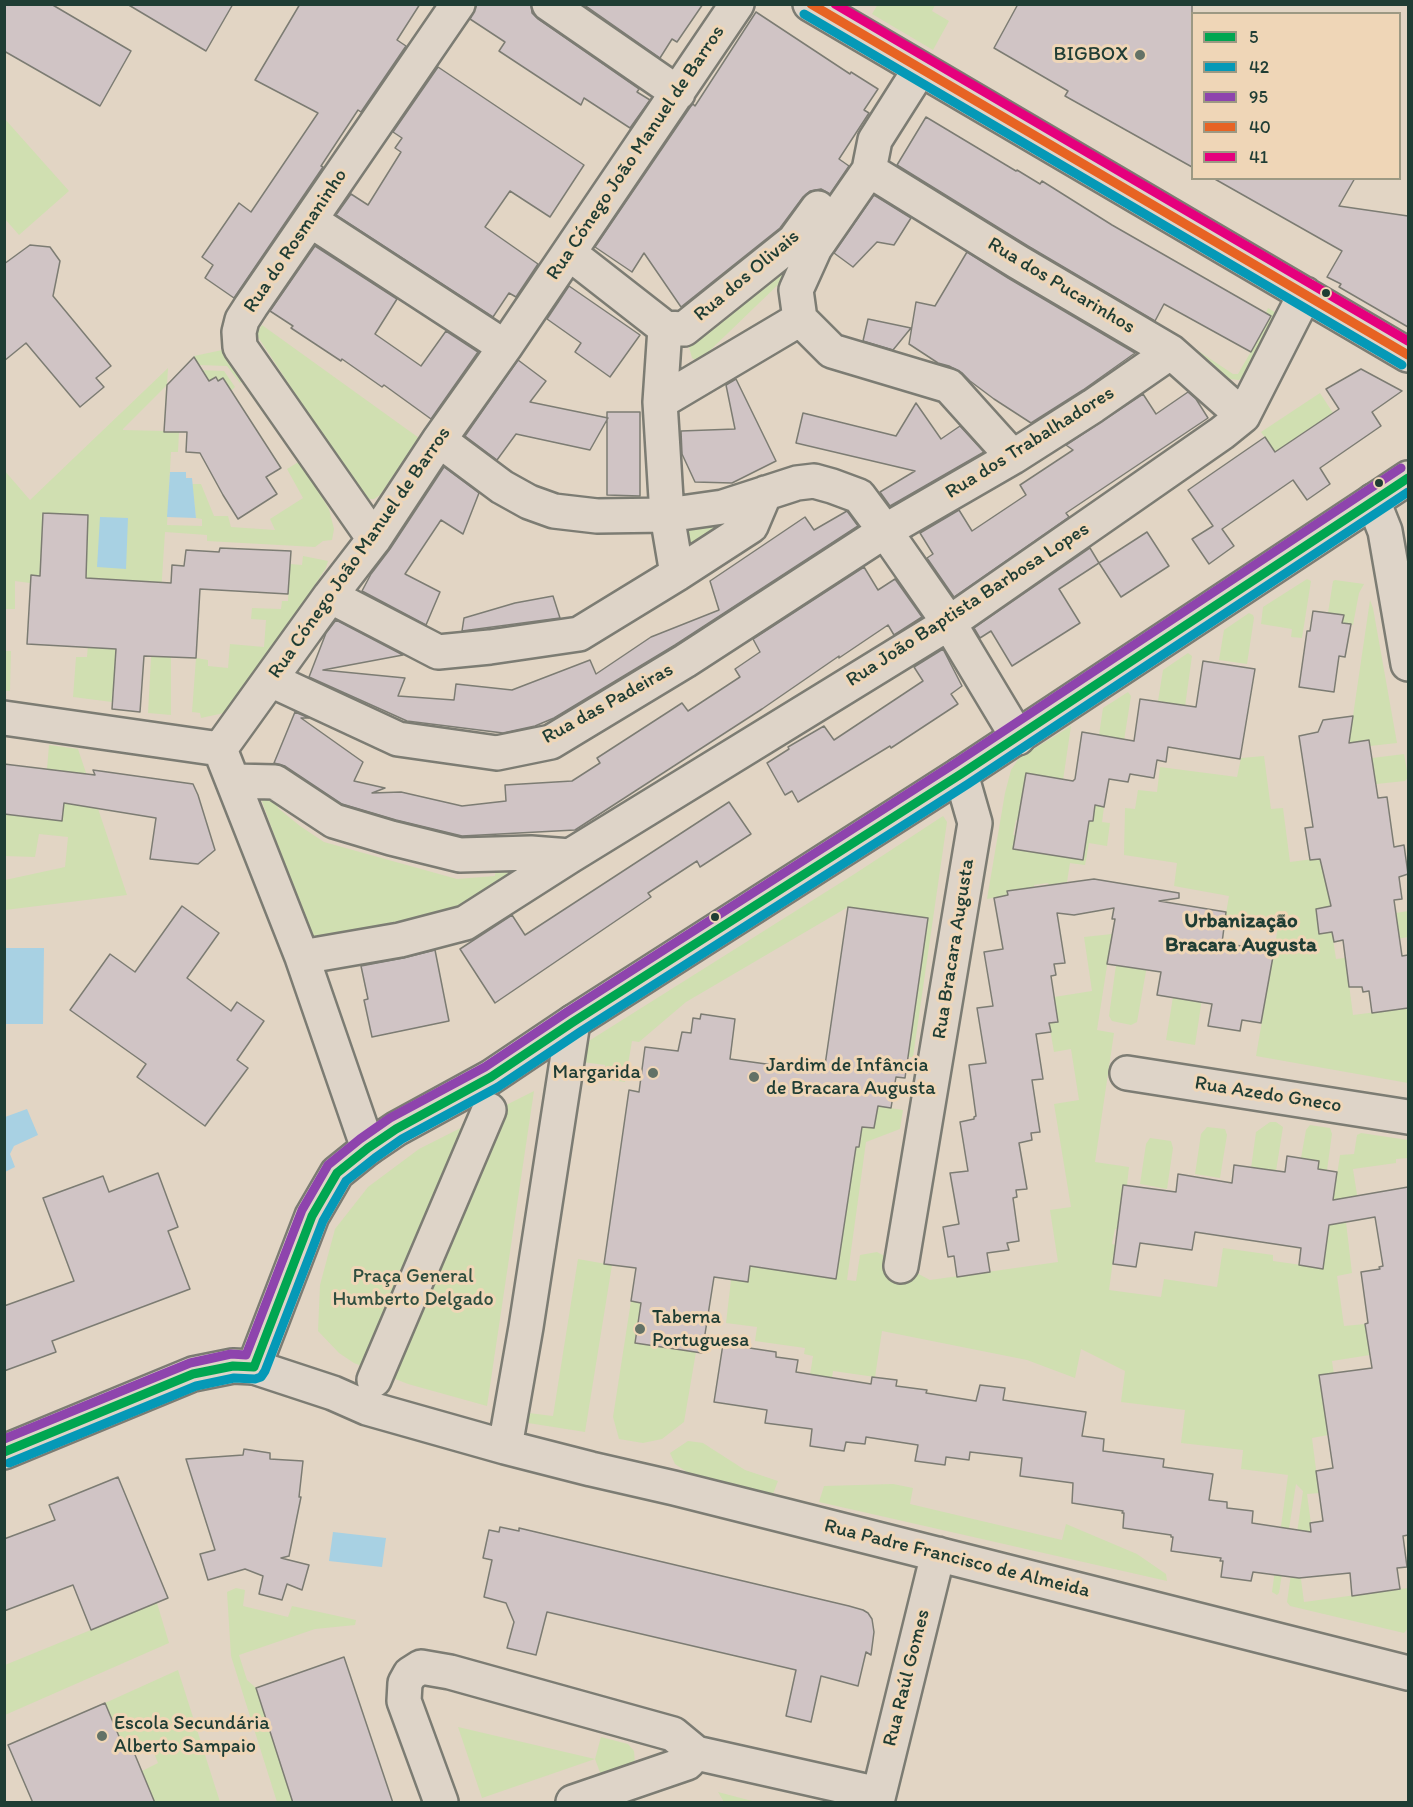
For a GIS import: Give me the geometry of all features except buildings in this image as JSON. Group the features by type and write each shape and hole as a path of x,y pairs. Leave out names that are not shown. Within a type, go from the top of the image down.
{"street":[{"name":"Rua do Rosmaninho","path":"374,539 240,347 238,332 242,320 458,4"},
{"path":"549,4 678,93"},
{"name":"Rua Cónego João Manuel de Barros","path":"220,749 374,539 737,4"},
{"path":"810,4 1408,355"},
{"name":"Rua dos Olivais","path":"800,320 796,290 815,248 872,155 920,69"},
{"name":"Rua dos Olivais","path":"665,328 684,329 794,241 831,190 872,155"},
{"name":"Rua dos Pucarinhos","path":"872,155 1018,262 1171,352 1244,416"},
{"path":"310,220 505,347"},
{"path":"569,253 665,328 660,402 667,515 677,574"},
{"name":"Rua João Baptista Barbosa Lopes","path":"302,957 400,940 465,923 949,623 1213,440 1244,416 1305,294"},
{"path":"660,402 800,320 832,351 949,386 1013,458"},
{"name":"Rua dos Trabalhadores","path":"885,531 1013,458 1171,352"},
{"path":"439,440 502,487 529,502 554,511 597,516 667,515 723,507 797,483 814,481 859,496 949,623 1018,738"},
{"path":"254,1367 312,1216 337,1173 368,1148 396,1129 491,1077 573,1022 1018,738 1408,478"},
{"path":"330,596 438,652 579,634 751,526 765,494"},
{"path":"1373,501 1385,531 1408,664"},
{"name":"Rua das Padeiras","path":"271,680 398,738 497,753 551,742 685,661 885,531"},
{"path":"4,718 220,749 302,957 368,1148"},
{"name":"Rua Bracara Augusta","path":"902,1266 975,823 961,774"},
{"path":"234,781 275,783 334,821 460,855 531,853 570,856"},
{"path":"4,1452 193,1374 233,1366 254,1367 333,1393 367,1408 505,1447 573,1022"},
{"name":"Rua Azedo Gneco","path":"1127,1073 1408,1117"},
{"path":"374,1380 489,1110"},
{"name":"Rua Padre Francisco de Almeida","path":"505,1447 1408,1673"},
{"name":"Rua Raúl Gomes","path":"878,1798 938,1554"},
{"path":"441,1803 404,1701 405,1683 410,1674 421,1667 450,1672 673,1734 696,1753 878,1798"},
{"path":"573,1803 687,1763 696,1753"}],"green space":[{"path":"878,4 935,5 932,11 949,21 933,50 872,14"},
{"path":"4,118 69,191 19,235 5,219"},
{"path":"858,168 785,278 698,362 692,358 689,340 779,271"},
{"path":"1268,308 1278,314 1245,375 1239,380 1230,379 1153,326 1155,322 1233,374 1238,374 1271,317 1266,313"},
{"path":"262,325 419,438 380,495 369,499 361,494 256,334"},
{"path":"227,349 246,379 240,383 227,366 199,365 194,356"},
{"path":"168,368 167,385 175,385 181,391 178,452 171,452 167,525 202,526 202,519 196,518 192,484 201,484 214,516 228,516 231,527 275,530 270,519 303,498 287,469 300,461 329,509 334,529 332,540 323,541 315,547 207,541 207,535 165,532 158,640 171,656 171,715 148,713 154,603 86,578 88,515 43,513 40,576 31,576 30,583 15,581 15,609 5,609 4,470 30,500","holes":["166,386 164,431 123,429"]},
{"path":"199,370 224,371 235,387 231,391 223,378 218,381 215,377 188,394"},
{"path":"1320,393 1333,413 1298,436 1278,456 1261,432"},
{"path":"712,524 728,526 684,553 675,534"},
{"path":"303,556 328,561 326,568 243,695 224,713 201,718 200,713 192,712 196,658 208,660 208,666 228,668 230,644 264,647 266,620 251,619 252,608 281,609 282,601 288,601 290,564 302,565"},
{"path":"1307,579 1311,581 1302,638 1291,637 1292,629 1261,624 1263,607"},
{"path":"1335,580 1364,584 1359,593 1353,625 1342,623 1344,616 1328,613"},
{"path":"1370,600 1397,743 1370,746 1369,740 1349,743"},
{"path":"1249,613 1254,618 1247,664 1219,660 1224,630"},
{"path":"88,644 120,646 116,660 112,702 73,697 76,657 87,657"},
{"path":"4,651 11,651 10,691 5,691"},
{"path":"1188,653 1192,656 1183,721 1173,712 1174,704 1158,701 1163,670"},
{"path":"1128,692 1131,696 1123,747 1111,745 1112,737 1099,735 1103,708"},
{"path":"1071,726 1062,787 1053,778 1026,773 1018,821 1016,820 1013,835 1015,835 1013,849 1036,853 1039,834 1070,818 1093,821 1095,805 1104,807 1102,822 1110,823 1107,846 1089,843 1085,865 1070,863 1067,882 1034,885 1034,887 1008,891 1008,895 987,899 1011,770 1019,758"},
{"path":"49,745 78,749 127,895 5,910 5,880 65,867 68,837 39,834 35,857 5,856 5,814 62,821 68,772 47,769"},
{"path":"1404,754 1408,777 1405,781 1367,785 1366,778 1375,777 1372,758"},
{"path":"1264,756 1271,809 1283,808 1290,862 1328,857 1332,932 1336,959 1352,957 1346,961 1353,1015 1408,1008 1408,1083 1256,1056 1278,927 1225,919 1229,896 1174,886 1177,863 1124,855 1125,808 1135,809 1138,790 1157,792 1160,767 1237,777 1241,758"},
{"path":"275,793 278,808 324,842 457,879 495,876 496,862 543,862 456,913 321,938 313,936 308,928 260,796"},
{"path":"943,816 947,822 913,1057 908,1057 928,918 848,907 686,1002 639,1042 632,1041 625,1082 604,1079 605,1065 582,1062 584,1044"},
{"path":"1408,911 1408,937 1391,940 1396,913"},
{"path":"1112,934 1097,1030 1114,1033 1095,1162 1129,1167 1127,1185 1123,1185 1117,1229 1115,1229 1112,1244 1115,1245 1109,1290 1161,1297 1164,1279 1217,1287 1223,1248 1273,1255 1273,1261 1323,1268 1340,1155 1354,1154 1357,1135 1361,1133 1408,1140 1408,1158 1396,1159 1396,1163 1353,1169 1361,1220 1346,1222 1352,1273 1337,1276 1344,1326 1365,1324 1370,1355 1332,1361 1335,1382 1320,1384 1328,1435 1312,1438 1319,1493 1307,1494 1314,1546 1297,1549 1304,1602 1408,1588 1408,1628 1404,1633 1290,1606 1287,1602 1303,1491 1296,1484 1279,1593 1277,1595 1272,1592 1288,1475 1241,1469 1243,1450 1181,1443 1185,1410 1121,1402 1125,1371 1081,1349 1075,1378 1027,1360 882,1331 875,1377 833,1371 832,1378 810,1375 813,1356 804,1354 805,1348 755,1341 757,1327 726,1323 731,1280 748,1282 750,1266 836,1278 856,1147 859,1147 862,1127 874,1128 878,1106 903,1110 900,1129 866,1142 847,1280 856,1281 860,1255 877,1252 930,1280 1058,1262 1050,1210 1071,1207 1054,1104 1079,1100 1071,1049 1054,1052 1049,1023 1058,1022 1054,997 1092,991 1084,937"},
{"path":"1148,960 1137,1022 1131,1025 1112,1021 1109,1016 1116,965 1138,969"},
{"path":"1203,992 1195,1045 1166,1040 1173,997"},
{"name":"Praça General Humberto Delgado","path":"534,1091 487,1406 408,1384 354,1363 339,1353 318,1331 320,1285 335,1229 368,1187 419,1149"},
{"path":"1270,1122 1276,1122 1283,1127 1276,1171 1251,1168 1256,1132"},
{"path":"1310,1125 1330,1128 1332,1134 1327,1170 1318,1169 1318,1161 1301,1158 1306,1130"},
{"path":"1207,1127 1225,1129 1227,1135 1220,1178 1195,1174 1201,1134"},
{"path":"1150,1138 1171,1141 1173,1148 1167,1189 1140,1184 1146,1144"},
{"path":"578,1259 612,1265 585,1432 528,1423 529,1413 553,1416"},
{"path":"631,1301 641,1303 635,1343 696,1352 684,1422 662,1439 643,1443 619,1439 613,1417"},
{"path":"688,1441 703,1443 745,1470 778,1481 773,1494 690,1474 675,1464 670,1453"},
{"path":"893,1484 913,1488 910,1504 1062,1540 1066,1524 1137,1554 1166,1574 1167,1581 819,1502 824,1486"},
{"path":"236,1588 245,1590 243,1606 288,1617 292,1606 356,1620 355,1625 315,1629 239,1655 247,1680 256,1688 293,1802 277,1802 231,1656 227,1592"},
{"path":"157,1603 169,1643 5,1715 5,1665"},
{"path":"178,1670 220,1802 155,1802 142,1771 158,1763 150,1743 126,1753 105,1703"},
{"path":"458,1727 595,1759 482,1798"},
{"path":"601,1737 628,1744 634,1751 635,1764 602,1778 595,1759"},
{"path":"718,1792 756,1802 724,1802"}],"water":[{"path":"170,472 186,472 186,478 192,478 196,518 167,517"},
{"path":"100,517 128,518 126,569 97,567"},
{"path":"5,948 44,948 43,1024 5,1024"},
{"path":"27,1109 38,1135 14,1146 10,1154 15,1167 5,1172 5,1117"},
{"path":"333,1532 386,1538 382,1567 329,1561"}],"transit line":[{"name":"40","path":"811,4 1408,355"},
{"name":"41","path":"835,4 1408,341"},
{"name":"42","path":"804,14 1402,365"},
{"name":"95","path":"4,1439 190,1363 231,1354 246,1355 302,1210 328,1165 360,1139 390,1118 485,1067 954,764 1401,468"},
{"name":"5","path":"254,1367 312,1216 337,1173 368,1148 396,1129 491,1077 961,774 1408,478"},
{"name":"42","path":"9,1463 196,1386 234,1378 261,1377 323,1221 346,1181 375,1158 402,1139 498,1087 968,784 1408,492"},
{"name":"5","path":"4,1452 193,1374 233,1366 254,1367"}],"place":[{"name":"BIGBOX","path":"1140,55"},
{"name":"Margarida","path":"653,1073"},
{"name":"Jardim de Infância de Bracara Augusta","path":"754,1077"},
{"name":"Taberna Portuguesa","path":"640,1329"},
{"name":"Escola Secundária Alberto Sampaio","path":"102,1736"}],"district":[{"name":"Urbanização Bracara Augusta","path":"1241,934"}]}
